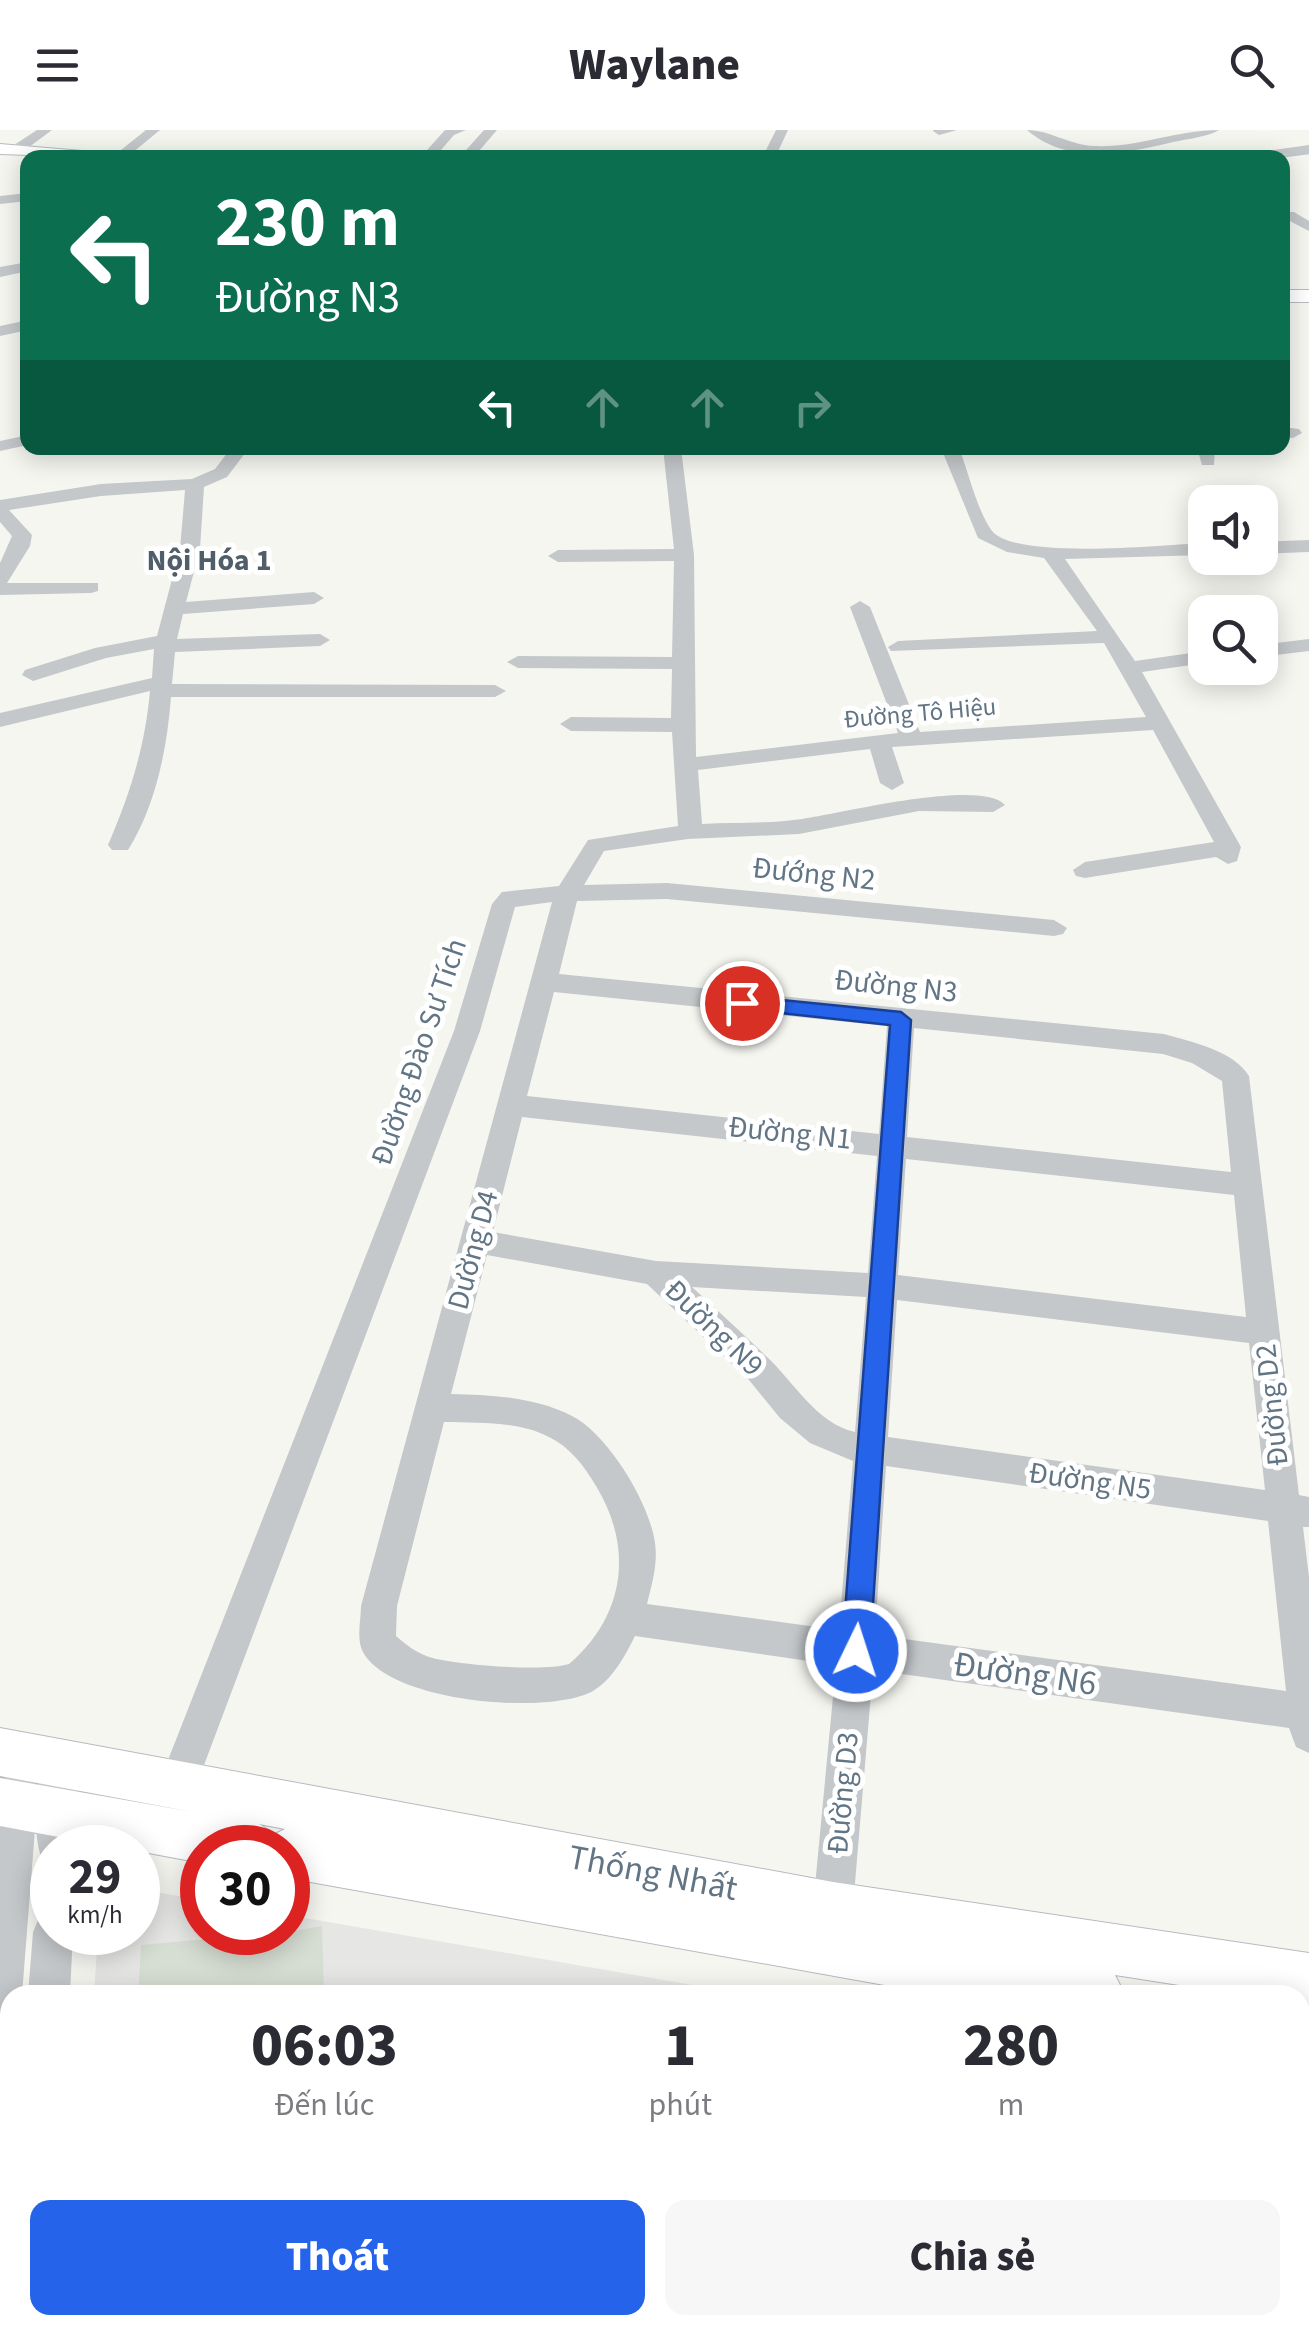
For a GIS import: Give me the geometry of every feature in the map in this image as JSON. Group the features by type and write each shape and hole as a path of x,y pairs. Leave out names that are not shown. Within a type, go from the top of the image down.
{"main road":[{"name":"Thống Nhất","path":"31,1791 178,1782 831,1929 1058,1985"},
{"path":"31,1791 180,1829"},
{"name":"Thống Nhất","path":"310,1856 831,1929 1309,1979"}],"street":[{"path":"7,151 46,130"},
{"path":"128,150 154,130"},
{"path":"433,150 450,132 460,130"},
{"path":"473,150 492,130"},
{"path":"1032,130 1052,143 1074,150"},
{"path":"1113,150 1171,133 1213,130"},
{"path":"0,580 20,546 22,535 0,509 101,490 195,484 221,473 235,455"},
{"path":"673,455 684,555 682,725 691,818 688,832"},
{"path":"953,455 986,536 1012,546 1050,552 1188,549"},
{"path":"120,845 142,792 157,738 165,644 190,549 195,484"},
{"path":"1278,547 1309,546"},
{"path":"1050,552 1130,668 1228,852 1084,870"},
{"path":"558,556 684,555"},
{"path":"0,589 91,587"},
{"path":"172,608 314,598"},
{"path":"860,606 912,739"},
{"path":"898,646 1111,636"},
{"path":"33,675 102,652 165,644 320,640"},
{"path":"1278,649 1309,646"},
{"path":"1130,668 1188,660"},
{"path":"518,662 683,663"},
{"path":"0,720 161,686 495,691"},
{"path":"571,724 682,725"},
{"name":"Đường Tô Hiệu","path":"684,764 912,739 1162,724"},
{"path":"878,742 892,784"},
{"path":"567,893 596,846 688,832 799,826 919,804 993,805"},
{"name":"Đướng N2","path":"567,893 666,891 1054,928"},
{"name":"Dường D4","path":"567,893 379,1606 378,1644 401,1665 454,1681 568,1684 605,1659 624,1618"},
{"name":"Đường Đào Sư Tích","path":"178,1782 467,1031 501,910 512,898 567,893"},
{"name":"Đường N3","path":"544,982 1164,1044 1202,1056 1235,1076"},
{"name":"Đường D3","path":"831,1929 856,1651 901,1020"},
{"name":"Đường D2","path":"1235,1076 1264,1332 1296,1510 1308,1723"},
{"name":"Đường N1","path":"511,1105 1247,1185"},
{"name":"Đường N9","path":"476,1241 656,1273 822,1433 844,1445 870,1450"},
{"path":"656,1273 882,1286 1264,1332"},
{"path":"431,1408 484,1409 532,1417 573,1433 602,1464 638,1543 624,1618"},
{"name":"Đường N5","path":"870,1450 1296,1510"},
{"name":"Đường N6","path":"624,1618 1308,1723"},
{"path":"4,1985 31,1791"},
{"path":"49,1985 51,1955"}],"shaded area":[{"path":"160,1893 180,1896 180,1955 310,1955 310,1919 692,1985 95,1985 97,1955 160,1955"},
{"path":"322,1926 324,1985 139,1985 140,1955 160,1955 160,1943 180,1942 180,1955 310,1955 310,1928"}],"waterway":[{"path":"1290,155 1309,153"}],"district":[{"name":"Nội Hóa 1","path":"209,560"}],"route":[{"path":"742,1003 901,1020 856,1651"}]}
